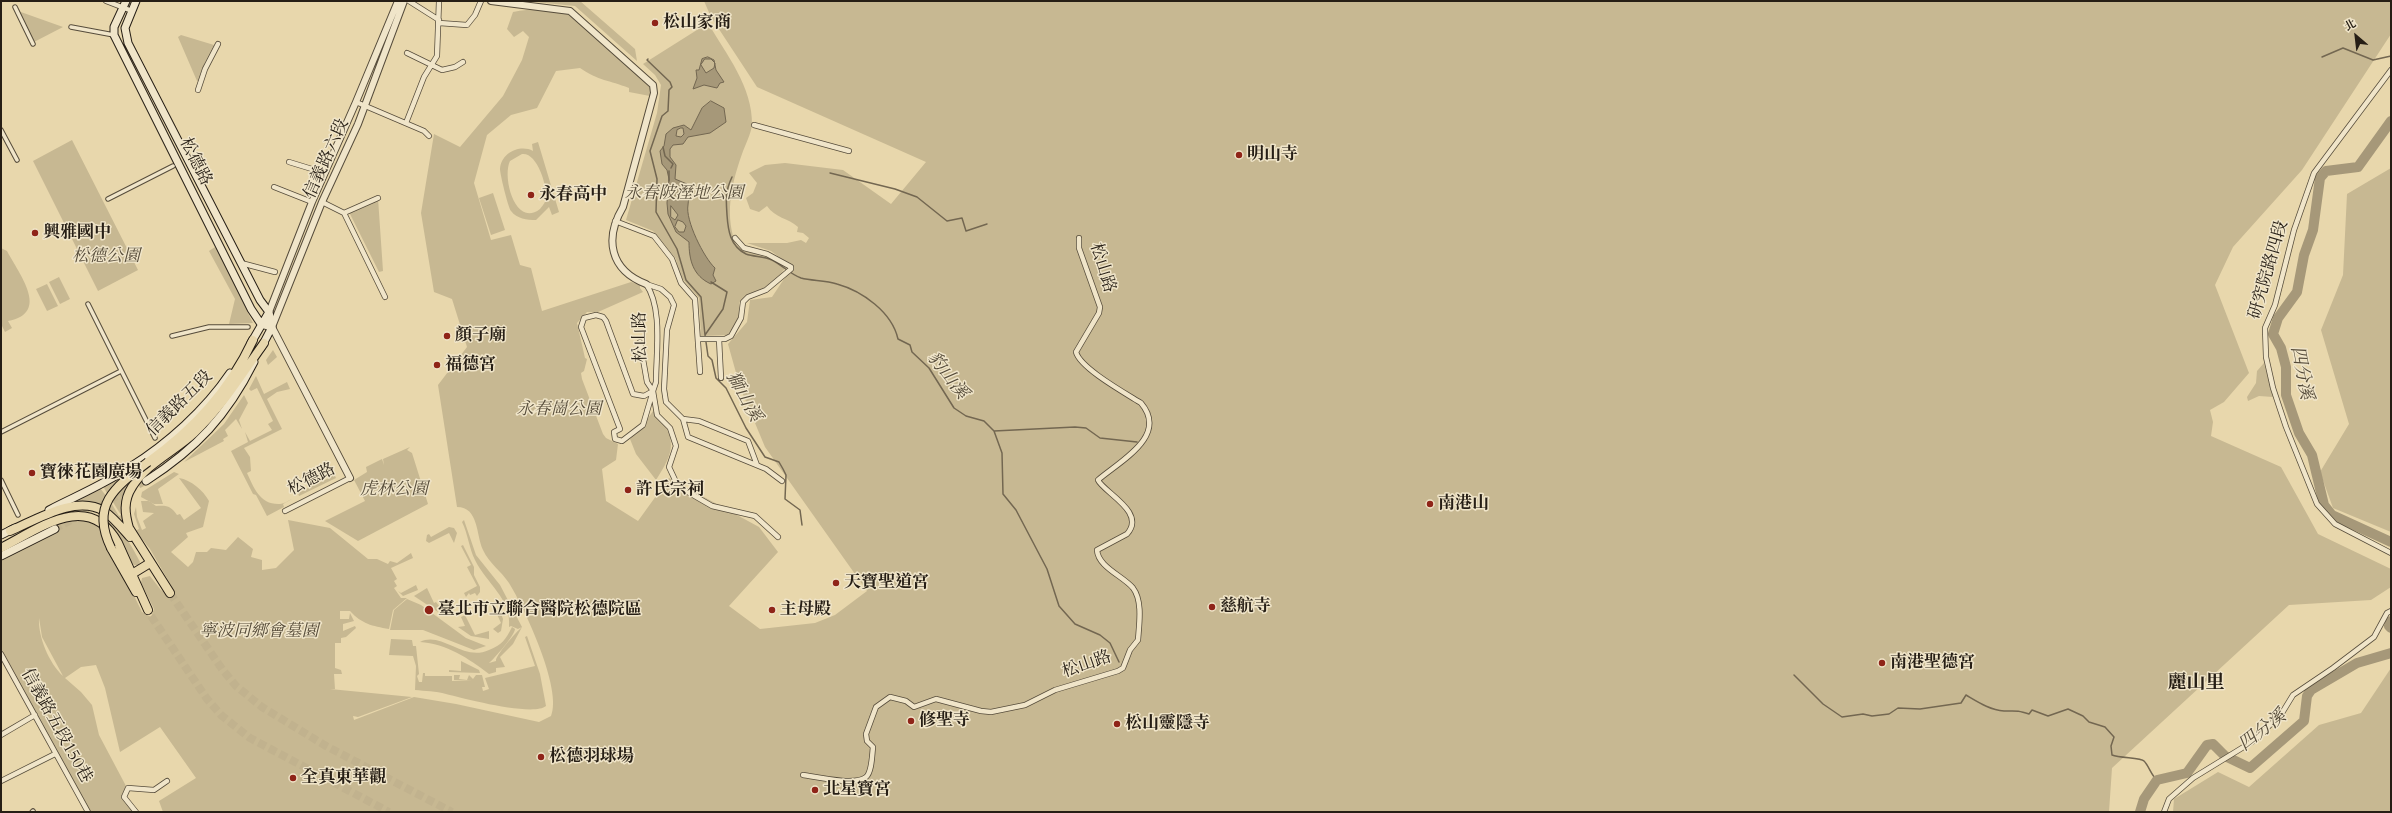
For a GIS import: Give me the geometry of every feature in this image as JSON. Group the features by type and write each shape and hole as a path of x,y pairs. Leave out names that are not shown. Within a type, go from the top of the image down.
{"highway":[{"path":"1,548 66,517 86,516 100,521 112,534 150,613 111,548 103,527 105,506 118,487 148,462 181,438 210,408 241,365 253,340"},
{"path":"170,593 129,528 126,516 126,500 132,487 141,476 183,443 214,412 264,343"},
{"path":"10,531 65,508 86,505 103,510 112,517 148,559"},
{"path":"132,574 148,559"}],"main road":[{"name":"松德路","path":"136,1 125,28 128,43 260,300 269,312 272,326"},
{"path":"114,35 114,27 124,4"},
{"name":"松德路","path":"114,35 251,309 261,324"},
{"name":"信義路五段","path":"1,535 130,467 171,436 228,377 253,340 269,312"},
{"path":"261,324 272,326"},
{"name":"信義路五段","path":"146,481 178,459 217,423 241,388 272,326"},
{"path":"1,556 55,529"}],"street":[{"path":"106,1 124,4 132,11"},
{"name":"信義路六段","path":"269,312 312,202 398,1"},
{"name":"信義路六段","path":"272,326 322,202 365,106 404,1"},
{"path":"409,1 439,21 467,25 475,15 481,1"},
{"path":"406,124 431,65 437,56 439,1"},
{"path":"491,1 570,11 653,85 654,93 625,200 615,221 612,247 622,271 633,278 661,289 670,297 674,305 667,330 664,389 666,402 683,419 688,437 766,469 782,481"},
{"path":"14,7 33,44"},
{"path":"71,27 114,35"},
{"path":"198,90 205,69 218,44"},
{"path":"407,53 442,70 455,67 463,62"},
{"name":"研究院路四段","path":"2391,70 2314,173 2301,206 2282,278 2265,328 2266,357 2273,388 2317,504 2335,524 2391,553"},
{"path":"356,102 424,131 429,136"},
{"path":"754,125 850,151"},
{"path":"1,130 17,160"},
{"path":"289,162 325,173"},
{"path":"108,199 173,166"},
{"path":"274,187 312,202"},
{"path":"344,214 378,198"},
{"path":"322,202 344,214 385,297"},
{"path":"615,221 654,236 672,260 681,283 695,299 699,320 700,372"},
{"path":"699,339 719,339 731,336 741,318 742,306 746,299 766,290 789,271 791,267 767,254 744,248 735,238 734,244"},
{"name":"松山路","path":"803,775 846,781 858,781 865,778 869,773 873,747 867,741 866,734 876,707 890,697 906,701 914,707 936,698 991,712 1025,705 1055,690 1118,671 1123,668 1130,650 1138,640 1138,603 1134,588 1105,563 1098,555 1096,550 1127,534 1130,531 1132,522 1120,501 1104,489 1098,480 1143,444 1149,432 1150,421 1146,410 1141,403 1084,366 1077,356 1076,352 1099,313 1100,307 1079,248 1079,238"},
{"path":"241,263 275,272"},
{"name":"松山路","path":"646,284 651,291 656,312 656,382 653,391 655,405 657,414 674,436 676,446 668,467 676,482 686,491 712,506 755,516 778,537"},
{"path":"88,304 155,438"},
{"path":"653,391 650,400 643,425 626,439 618,441 615,439 614,432 620,429 583,336 581,327 584,318 596,315 603,317 606,321 633,394 644,396 650,400 655,405"},
{"name":"松德路","path":"272,326 350,478 285,511"},
{"path":"172,336 209,327 248,327"},
{"path":"719,339 721,378"},
{"path":"640,342 647,382 653,391"},
{"path":"1,432 121,371"},
{"path":"644,396 653,391"},
{"path":"683,419 699,420 748,441 757,465"},
{"path":"1,480 18,515"},
{"path":"2164,812 2169,799 2193,778 2255,740 2282,713 2297,692 2333,668 2374,637 2388,613 2391,611"},
{"name":"信義路五段150巷","path":"1,654 35,715 54,754 88,812"},
{"path":"1,735 35,715"},
{"path":"1,781 54,754"},
{"path":"136,812 124,797 128,788 154,790 167,782"}],"green space":[{"path":"526,1 580,1 635,49 637,61 575,6"},
{"path":"704,1 2391,1 2391,34 2302,170 2233,247 2215,285 2249,373 2224,402 2210,410 2213,422 2211,436 2281,467 2318,534 2391,569 2391,587 2371,600 2289,605 2112,768 2109,812 163,812 159,801 196,778 160,727 120,752 105,688 96,665 81,667 65,678 81,692 92,705 99,735 126,786 122,795 128,806 135,812 90,812 1,652 1,560 57,532 54,526 78,520 95,524 101,528 142,612 151,617 154,609 141,583 142,578 150,576 161,590 168,594 172,590 172,587 150,549 135,531 139,529 134,514 136,507 137,517 142,530 146,528 143,521 154,513 143,512 141,501 149,501 156,506 168,507 177,515 180,514 184,520 201,508 179,478 196,486 209,501 203,527 186,533 188,537 171,552 188,567 193,562 196,552 207,552 211,548 226,550 238,537 253,549 251,557 262,560 262,570 276,568 294,550 288,520 330,528 368,559 377,559 388,564 390,561 397,563 411,553 413,558 391,568 397,579 394,581 397,586 394,588 401,598 407,598 393,610 389,629 368,624 359,619 350,611 340,611 340,619 349,619 350,613 354,621 343,624 343,631 355,626 356,628 346,637 341,638 341,643 335,643 335,668 341,670 342,674 334,674 335,689 330,689 412,697 358,717 353,716 354,720 414,697 456,704 539,722 551,716 553,704 552,688 540,649 524,610 509,583 488,559 483,550 473,517 464,508 457,507 438,385 467,347 452,299 434,292 421,213 434,134 460,147 503,96 522,60 529,37 523,31 514,37 507,29 513,12 553,10 576,16 650,83 650,96 629,92 629,88 599,78 580,68 556,71 537,108 511,115 487,135 474,183 491,240 511,235 520,265 531,268 542,311 631,282 640,284 640,288 643,292 598,312 587,312 577,323 585,358 587,359 584,371 581,373 582,379 603,434 606,438 618,444 616,460 602,469 606,501 638,521 669,478 759,527 778,552 729,606 760,629 815,623 835,615 867,591 765,447 740,387 728,344 747,322 750,300 772,297 792,267 771,251 747,243 787,243 801,240 806,243 809,238 803,233 797,232 798,227 778,216 767,206 759,212 750,209 746,198 753,193 757,183 749,173 765,165 785,163 843,170 891,204 926,162 757,87 711,17","holes":["39,618 42,637 63,676 53,664 45,649 40,633"]},
{"path":"18,11 63,27 34,42"},
{"name":"永春陂溼地公園","path":"708,23 737,71 748,97 751,111 752,125 738,166 730,201 733,236 737,248 774,260 786,267 773,284 745,296 739,303 739,319 728,335 701,336 699,298 679,275 676,259 653,231 626,220 657,113 661,85 655,75 643,64"},
{"path":"181,35 214,45 205,62 199,81 197,81 178,37"},
{"name":"松德公園","path":"72,140 138,270 98,291 33,161"},
{"path":"538,142 559,212 552,215 549,207 536,220 526,219 513,214 504,190 500,169 501,163 507,154 517,149 528,149 533,151 532,144","holes":["522,154 532,158 540,170 546,192 546,199 543,205 540,209 531,213 524,212 517,206 509,188 508,178 510,161"]},
{"path":"2391,168 2391,532 2333,508 2320,472 2349,424 2321,330 2343,275 2347,194"},
{"path":"493,193 505,230 491,235 479,198"},
{"path":"378,198 383,271 379,272 349,212"},
{"path":"215,247 253,323 229,324 235,299 209,251"},
{"path":"1,248 7,251 24,281 30,301 28,310 21,317 8,321 12,328 5,332 1,324"},
{"path":"59,277 70,299 60,304 49,282"},
{"path":"47,284 58,306 47,311 36,289"},
{"path":"273,350 277,357 268,365 266,360"},
{"path":"2264,363 2273,397 2259,396 2248,401 2247,397 2256,383 2257,371"},
{"path":"256,376 264,394 287,382 290,389 277,392 267,399 282,429 244,448 250,457 251,471 247,473 255,490 267,502 273,504 284,503 283,504 284,507 267,516 256,495 253,494 231,451 248,442 245,432 250,441 272,430 268,424 273,421 257,388 251,391 249,389"},
{"path":"244,395 248,403 239,420 242,429 236,419 225,430 228,436 223,439 224,441 184,462 224,424"},
{"path":"653,411 667,429 671,445 667,461 656,480 636,454 630,439 639,431"},
{"name":"虎林公園","path":"410,447 407,450 412,453 428,504 358,541 325,521 365,501 354,480 367,472 366,467 382,459 384,465 383,459"},
{"path":"170,449 134,481 124,520 121,521 107,508 110,501 119,516 121,515 111,499 119,489"},
{"path":"325,460 328,461 336,478 299,496 298,493 333,476"},
{"path":"145,461 108,495 103,486"},
{"path":"174,472 179,474 158,489 163,504 154,504 141,497 142,492"},
{"path":"100,488 107,497 103,506 91,502 73,501"},
{"path":"129,515 134,530 130,524"},
{"path":"107,517 122,532 130,543 140,562 138,565 134,565 130,561 105,523"},
{"path":"464,520 476,555 500,585 522,627 518,629 511,626 509,627 509,617 502,600 475,560 462,522"},
{"path":"449,527 454,528 457,533 454,543 449,533 429,543 426,541 427,535 429,534 431,537"},
{"path":"463,545 474,567 474,575 480,587 480,592 477,596 475,593 470,595 469,593 466,597 464,593 477,586 467,567 471,565 461,546"},
{"path":"416,585 418,590 403,596 398,591 401,593"},
{"path":"427,588 434,603 436,602 439,606 436,608 438,612 414,596"},
{"path":"407,599 421,605 466,638 486,646 474,650 423,630 390,630 394,610"},
{"path":"499,608 503,619 501,631 498,633 493,629 501,623 495,610"},
{"path":"465,615 475,635 489,631 489,639 471,636 458,627 465,626 461,617"},
{"path":"512,627 515,629 508,641 489,663 496,661 502,649 522,627 513,644 500,657 505,667 496,668 496,672 489,674 457,653 430,643 420,642 436,640 462,650 479,653 500,644 506,638"},
{"path":"527,636 540,674 546,706 539,709 513,708 497,706 438,692 415,690 416,666 413,656 389,655 391,639 412,640 413,646 416,646 419,674 417,676 419,682 422,682 423,673 425,673 425,676 452,676 452,681 472,680 467,680 469,675 473,679 476,675 482,675 485,687 482,687 483,691 489,689 485,678 535,666 525,637"},
{"path":"461,661 479,670 480,673 449,672 449,670 461,671"},
{"path":"2391,668 2391,812 2173,812 2174,799 2218,772 2249,787 2319,725 2361,713"},
{"path":"454,675 460,675 459,679 467,680 454,680"}],"shaded area":[{"path":"708,57 714,60 714,62 711,59 705,59 701,65 706,73 714,68 715,64 716,70 724,82 720,83 717,88 704,85 693,89 697,78 696,70 699,70 702,59"},
{"path":"711,101 724,108 726,122 710,133 688,137 683,144 673,145 670,149 670,157 676,165 675,179 687,184 687,190 690,193 688,212 692,229 701,248 715,268 713,275 716,281 711,284 700,277 696,272 691,261 689,242 676,232 668,214 667,203 669,179 667,170 662,164 660,151 664,146 666,134 673,128 684,125 691,130 702,108","holes":["683,128 684,134 681,137 676,136 677,130","671,206 678,215 675,220 671,217","678,220 683,222 686,226 684,232 679,232 675,227"]}],"waterway":[{"path":"2322,57 2343,48 2373,60 2391,56"},
{"path":"648,59 647,60 670,82 672,87 669,90 668,111 662,116 650,151 657,179 656,212 677,249 686,280 701,297 705,335"},
{"name":"四分溪","path":"2391,121 2358,167 2326,171 2320,178 2313,230 2304,255 2297,292 2278,318 2273,334 2281,348 2286,367 2286,395 2299,433 2312,455 2324,505 2332,515 2391,542"},
{"name":"獅山溪","path":"663,147 665,156 673,164 671,168"},
{"name":"獅山溪","path":"669,171 669,181"},
{"path":"830,173 895,189 917,197 947,221 962,218 966,231 987,224"},
{"name":"豹山溪","path":"732,177 726,195 726,204 729,232 736,247 746,254 772,260 801,278 837,284 847,287 866,297 883,312 895,329 898,339 910,345 912,352 929,368 954,408 966,416 984,421 994,431 1002,453 1003,494 1016,510 1047,569 1059,606 1075,624 1100,635 1110,643 1119,662"},
{"name":"獅山溪","path":"711,282 727,292 723,309 705,335 708,356 712,360 716,378 726,388 746,428 765,457 779,462 786,475 785,499 800,510 802,525"},
{"path":"994,431 1075,427 1086,428 1100,438 1137,442"},
{"name":"四分溪","path":"2391,621 2389,626 2391,628"},
{"name":"四分溪","path":"2140,812 2144,799 2157,780 2187,773 2207,745 2213,744 2225,756 2250,768 2304,721 2307,696 2311,690 2357,663 2391,653"},
{"path":"1794,675 1823,704 1842,717 1863,714 1872,716 1889,714 1898,708 1920,709 1961,703 1966,695 1984,705 2004,711 2019,711 2029,714 2032,710 2048,716 2068,709 2083,716 2089,722 2105,727 2114,737 2111,746 2112,755 2144,761 2157,780"}],"tunnel":[{"path":"55,529 146,481"},
{"path":"170,593 222,669 236,686 262,707 326,746 452,812"},
{"path":"151,616 207,699 221,715 250,738 389,812"}],"place":[{"name":"松山家商","path":"655,23"},
{"name":"明山寺","path":"1239,155"},
{"name":"永春高中","path":"531,195"},
{"name":"興雅國中","path":"35,233"},
{"name":"顏子廟","path":"447,336"},
{"name":"福德宮","path":"437,365"},
{"name":"寶徠花園廣場","path":"32,473"},
{"name":"許氏宗祠","path":"628,490"},
{"name":"南港山","path":"1430,504"},
{"name":"天寶聖道宮","path":"836,583"},
{"name":"慈航寺","path":"1212,607"},
{"name":"臺北市立聯合醫院松德院區","path":"429,610"},
{"name":"主母殿","path":"772,610"},
{"name":"南港聖德宮","path":"1882,663"},
{"name":"修聖寺","path":"911,721"},
{"name":"松山靈隱寺","path":"1117,724"},
{"name":"松德羽球場","path":"541,757"},
{"name":"全真東華觀","path":"293,778"},
{"name":"北星寶宮","path":"815,790"}],"district":[{"name":"麗山里","path":"2196,684"}],"park label":[{"name":"永春崗公園","path":"559,410"},
{"name":"寧波同鄉會墓園","path":"259,632"}]}
